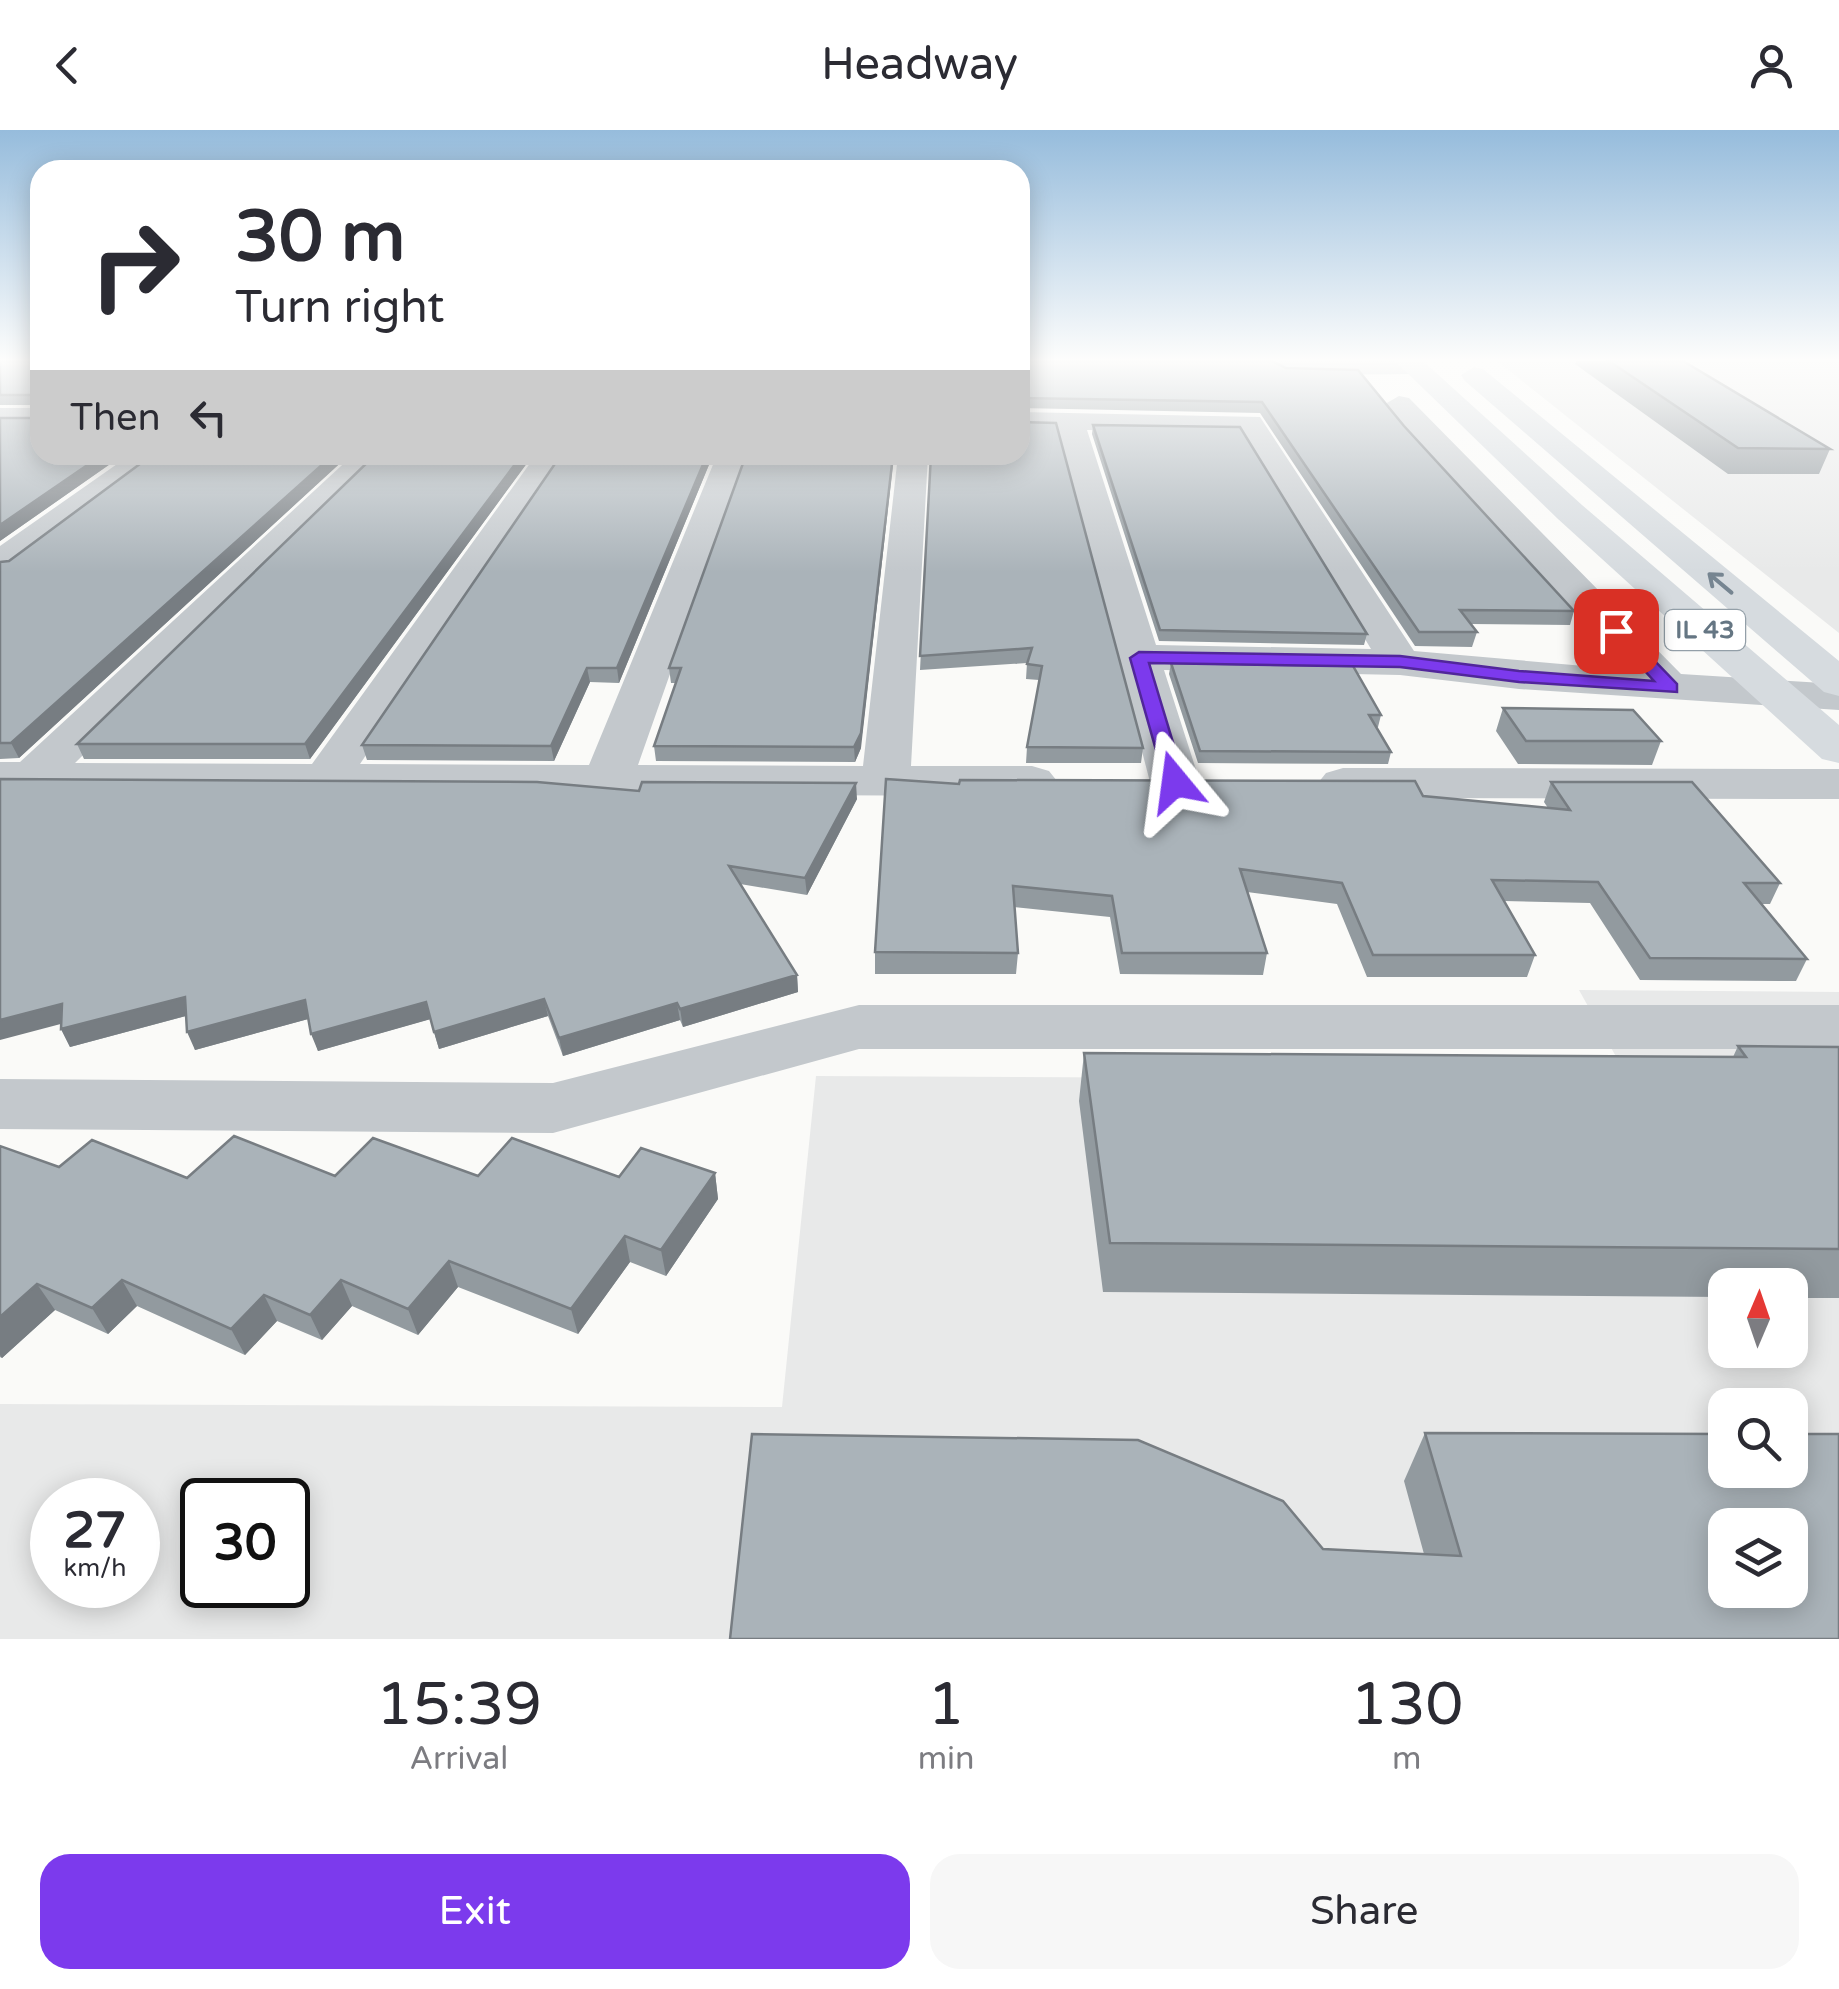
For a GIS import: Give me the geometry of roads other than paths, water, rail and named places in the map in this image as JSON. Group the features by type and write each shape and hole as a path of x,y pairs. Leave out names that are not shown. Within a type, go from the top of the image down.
{"main road":[{"name":"IL 43","path":"1485,431 1839,749"},
{"name":"IL 43","path":"1515,431 1839,682"}],"street":[{"path":"1073,431 1175,782"},
{"path":"1256,431 1400,662"},
{"path":"1424,431 1671,688"},
{"path":"0,562 136,465"},
{"path":"16,777 359,465"},
{"path":"326,778 545,465"},
{"path":"608,779 728,465"},
{"path":"886,781 912,465"},
{"path":"1139,658 1400,662 1519,676 1671,688 1773,690 1839,698"},
{"path":"16,777 1079,782"},
{"path":"1292,782 1839,784"},
{"path":"0,1104 552,1108 858,1027 1839,1027"}]}
